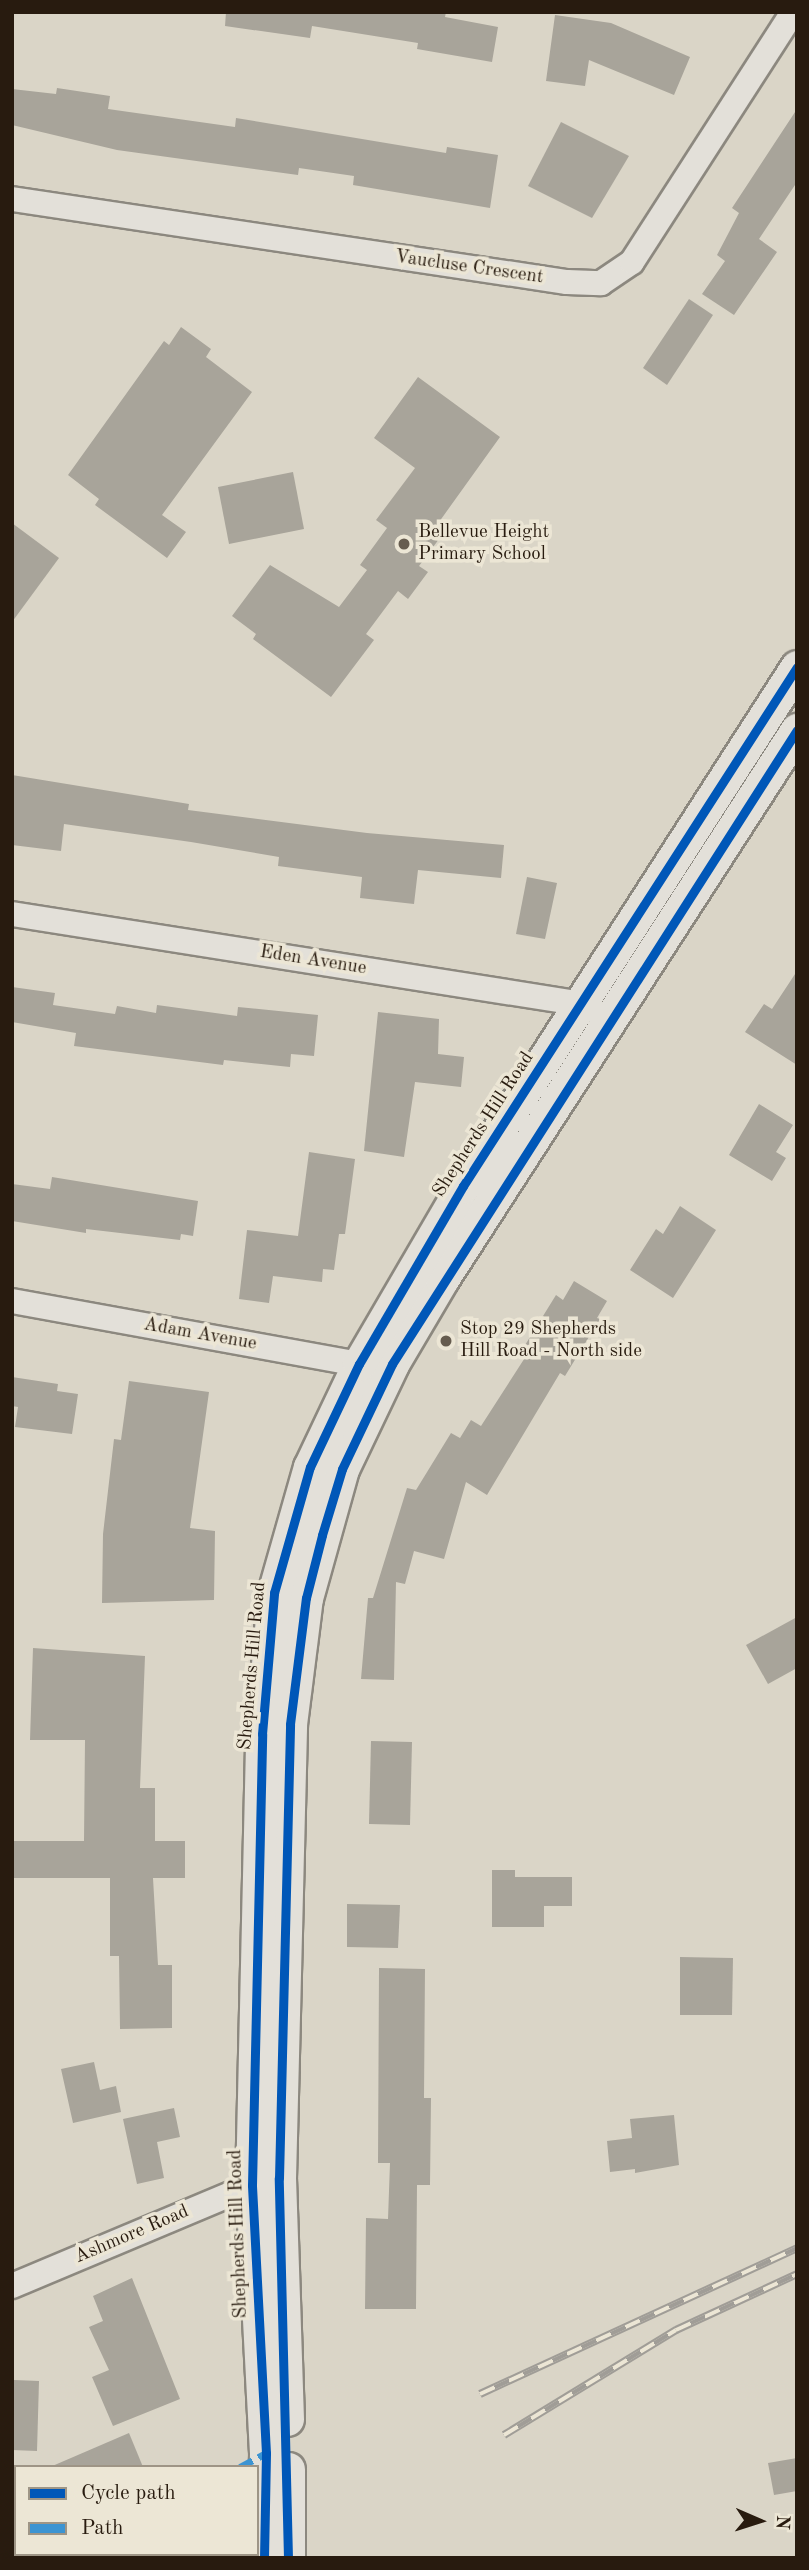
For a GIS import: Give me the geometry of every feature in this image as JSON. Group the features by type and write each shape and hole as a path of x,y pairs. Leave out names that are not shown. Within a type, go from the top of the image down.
{"main road":[{"name":"Shepherds Hill Road","path":"596,1013 797,667"},
{"name":"Shepherds Hill Road","path":"264,2558 266,2453 252,2185 262,1734 274,1592 310,1467 372,1371 463,1186 596,1013 797,730"},
{"name":"Shepherds Hill Road","path":"288,2558 279,2178 290,1724 306,1598 322,1535 372,1371"}],"street":[{"name":"Vaucluse Crescent","path":"12,199 567,282 601,283 632,262 788,17"},
{"name":"Eden Avenue","path":"12,914 596,1013"},
{"name":"Adam Avenue","path":"12,1301 372,1371"},
{"name":"Ashmore Road","path":"12,2286 252,2185"}],"building":[{"path":"226,12 446,12 445,17 498,27 492,62 417,49 418,43 312,26 310,38 225,26"},
{"path":"555,15 611,23 690,57 674,95 589,60 585,86 546,81"},
{"path":"57,88 110,96 108,109 235,127 236,118 446,153 447,147 498,155 490,208 353,185 354,176 299,168 298,175 117,150 12,125 12,89 56,94"},
{"path":"797,109 797,182 759,239 777,252 734,315 702,294 725,261 717,255 739,213 732,208"},
{"path":"561,122 629,156 592,218 528,186"},
{"path":"689,299 713,315 667,385 643,368"},
{"path":"181,327 211,349 206,357 252,392 162,515 186,532 167,558 95,505 99,499 68,475 164,341 169,345"},
{"path":"418,377 500,437 434,529 442,535 419,566 428,572 408,599 398,591 366,634 374,640 331,697 253,639 256,634 232,616 270,565 339,607 367,570 360,565 387,528 376,520 415,468 374,438"},
{"path":"293,472 304,529 229,544 218,487"},
{"path":"12,523 59,558 12,622"},
{"path":"12,775 189,804 188,810 367,833 504,845 501,878 418,870 414,904 360,898 362,877 278,866 279,857 191,842 64,824 61,851 12,845"},
{"path":"527,877 557,883 545,939 516,934"},
{"path":"797,971 797,1065 745,1032 764,1004 772,1009"},
{"path":"12,987 55,993 53,1005 115,1014 117,1006 156,1013 157,1005 237,1016 238,1007 318,1015 314,1056 291,1054 290,1067 224,1060 223,1065 74,1046 76,1033 12,1022"},
{"path":"378,1012 439,1019 438,1054 464,1057 461,1087 415,1082 404,1157 364,1151"},
{"path":"759,1104 793,1125 776,1152 786,1158 772,1181 729,1155"},
{"path":"309,1152 355,1159 345,1234 339,1234 334,1270 323,1269 322,1282 273,1276 269,1303 239,1299 247,1230 298,1236"},
{"path":"52,1177 198,1201 193,1236 181,1234 180,1240 86,1229 86,1233 12,1221 12,1184 50,1189"},
{"path":"680,1206 716,1230 673,1298 630,1270 656,1229 663,1234"},
{"path":"574,1281 607,1301 597,1318 600,1319 565,1376 560,1373 487,1495 466,1482 444,1559 414,1551 405,1584 396,1582 394,1680 361,1679 368,1598 373,1598 407,1488 416,1490 451,1433 460,1438 471,1420 481,1426 528,1353 522,1350 556,1295 563,1300"},
{"path":"12,1377 58,1384 57,1391 78,1394 72,1434 15,1427 18,1407 12,1406"},
{"path":"129,1381 209,1392 190,1528 215,1531 214,1600 102,1603 103,1534 114,1439 121,1440"},
{"path":"797,1617 797,1668 768,1684 746,1645"},
{"path":"33,1648 145,1656 140,1788 155,1788 155,1841 185,1841 185,1878 153,1878 158,1965 172,1965 172,2028 120,2029 119,1956 110,1956 110,1878 12,1878 12,1841 84,1841 85,1740 30,1740"},
{"path":"371,1741 412,1742 410,1825 369,1824"},
{"path":"492,1870 515,1870 515,1877 572,1877 572,1906 544,1906 544,1927 492,1927"},
{"path":"347,1904 400,1905 398,1948 347,1947"},
{"path":"680,1957 733,1958 732,2015 680,2015"},
{"path":"379,1968 425,1969 424,2098 431,2098 430,2185 417,2185 416,2309 365,2309 366,2218 388,2219 390,2163 378,2163"},
{"path":"94,2062 100,2090 116,2086 121,2112 73,2123 61,2069"},
{"path":"174,2108 180,2137 157,2142 164,2178 137,2184 123,2119"},
{"path":"674,2115 679,2165 635,2173 635,2169 610,2172 607,2141 632,2138 630,2119"},
{"path":"132,2278 180,2399 113,2426 92,2377 109,2370 89,2327 103,2321 93,2296"},
{"path":"14,2380 39,2381 37,2451 12,2450"},
{"path":"129,2433 142,2465 55,2465"},
{"path":"797,2458 797,2491 774,2495 768,2463"}],"railway":[{"path":"480,2394 797,2248"},
{"path":"504,2435 676,2330 797,2274"}],"marked path":[{"path":"244,2465 266,2453"}],"cycle path":[{"path":"264,2558 266,2453 252,2185 262,1734 274,1593 310,1467 359,1364 463,1186 797,667"},
{"path":"288,2558 279,2178 290,1724 306,1598 322,1535 342,1469 392,1364 797,730"}],"place":[{"name":"Bellevue Height Primary School","path":"404,544"},
{"name":"Stop 29 Shepherds Hill Road - North side","path":"446,1341"}]}
